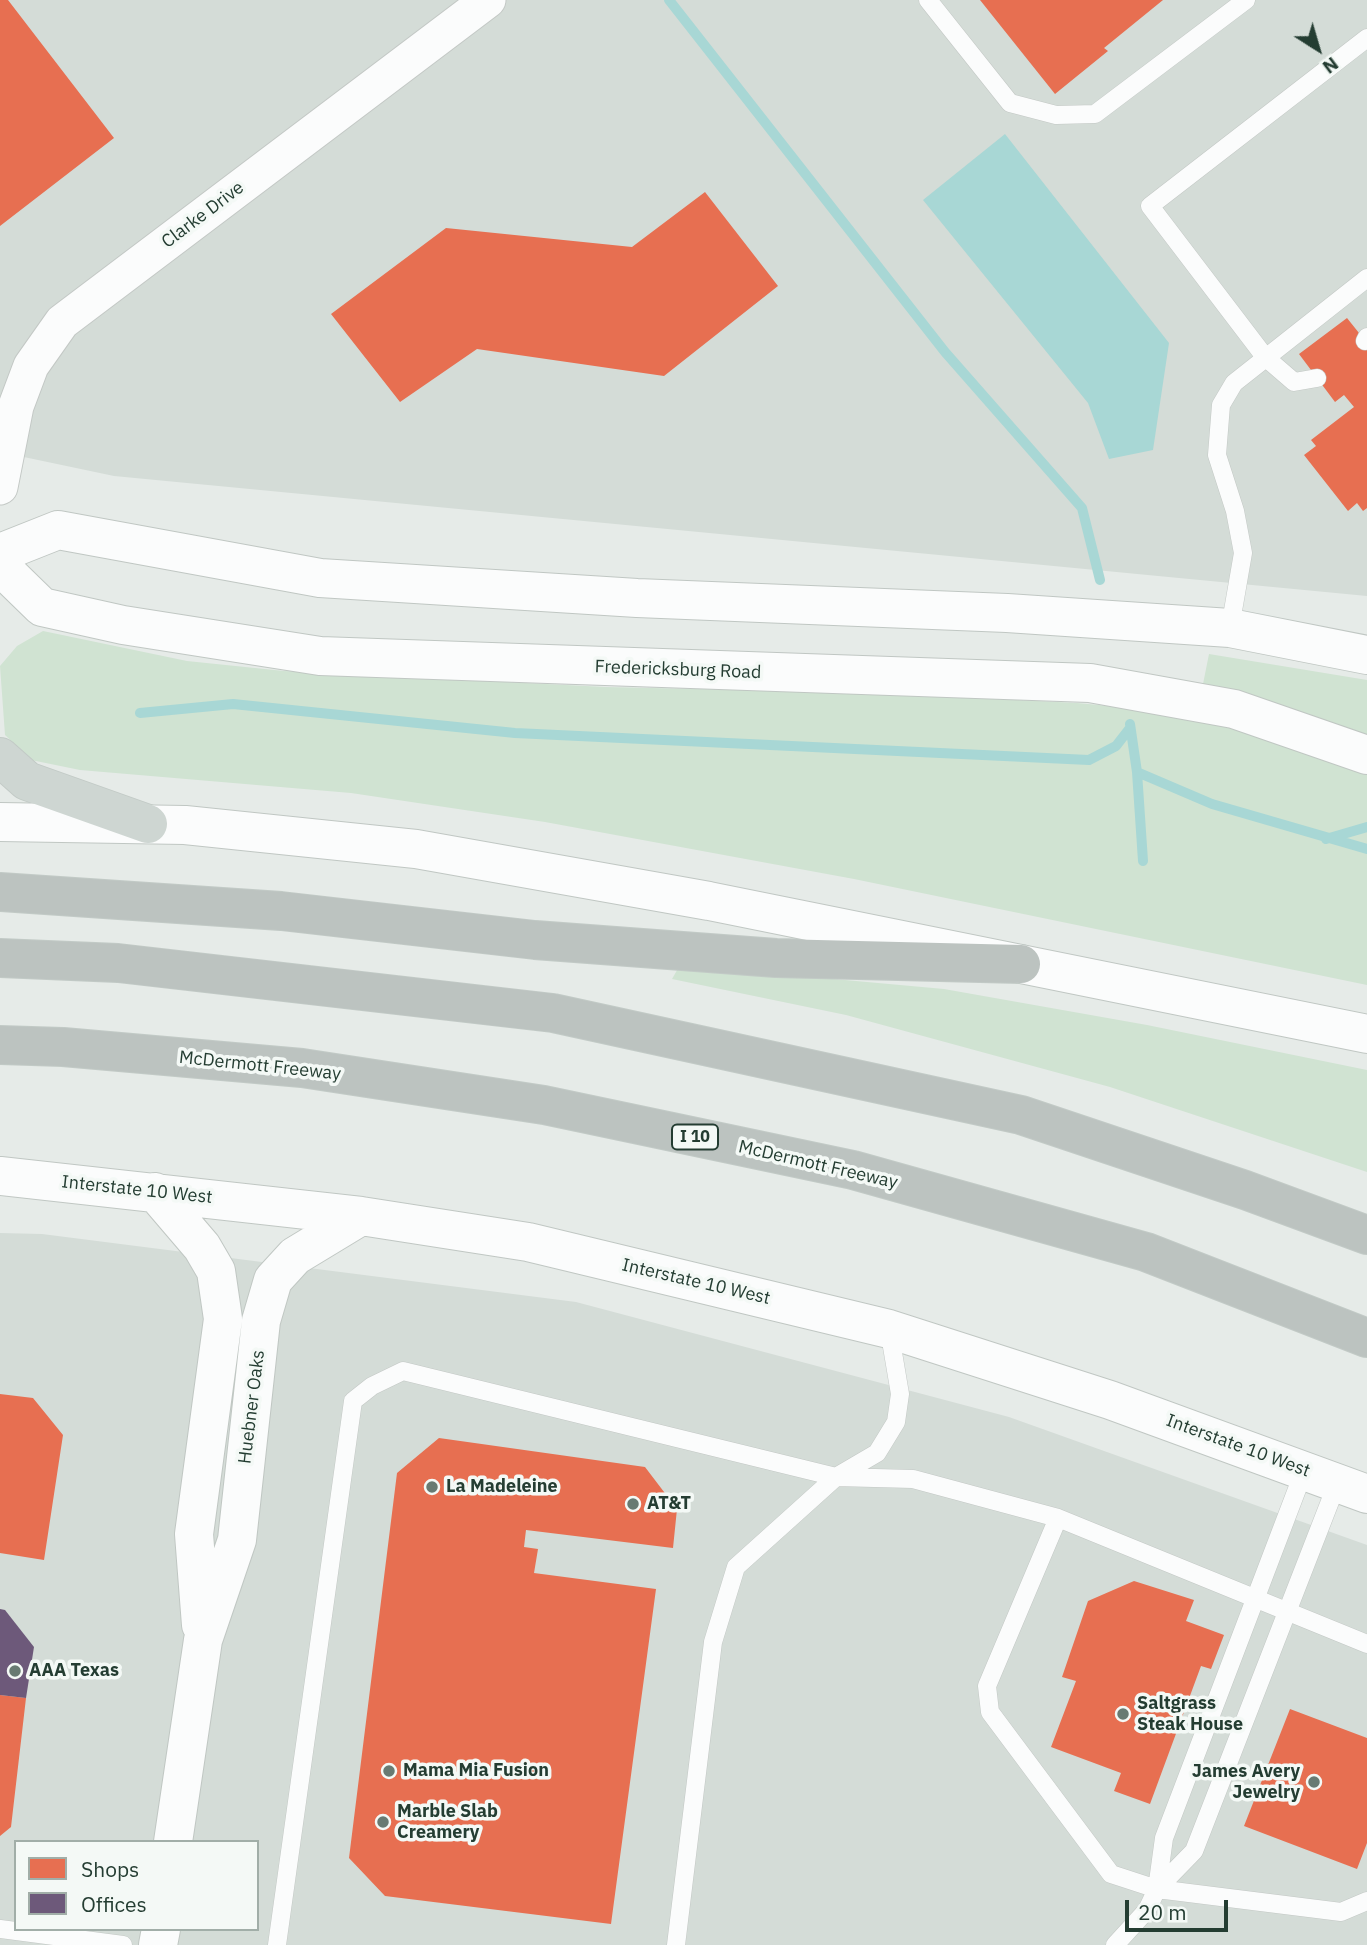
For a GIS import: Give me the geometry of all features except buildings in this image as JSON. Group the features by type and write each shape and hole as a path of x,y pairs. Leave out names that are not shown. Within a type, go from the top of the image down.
{"highway":[{"path":"0,892 281,911 535,940 776,958 1021,964"},
{"path":"0,958 118,963 553,1013 1021,1115 1245,1190 1367,1235"},
{"name":"McDermott Freeway","path":"0,1045 63,1047 302,1068 544,1105 853,1170 1146,1252 1367,1338"}],"main road":[{"path":"0,553 58,530 320,578 638,598 993,612 1230,628 1367,655"},
{"name":"Fredericksburg Road","path":"0,566 42,607 123,625 320,656 1090,683 1234,709 1367,755"},
{"path":"0,757 27,781 148,824"},
{"path":"0,822 185,825 416,849 709,901 1367,1034"},
{"name":"Interstate 10 West","path":"0,1176 361,1216 528,1242 889,1329 1110,1400 1336,1482"},
{"name":"Huebner Oaks","path":"155,1192 202,1247 216,1271 223,1319 194,1534 203,1640"},
{"name":"Huebner Oaks","path":"173,1840 203,1640 237,1540 261,1321 274,1280 295,1256 361,1216"}],"street":[{"name":"Clarke Drive","path":"0,486 16,406 31,366 62,322 488,0"}],"lane":[{"path":"928,0 1010,103 1056,115 1096,114 1246,0"},
{"path":"1317,378 1294,382 1265,356 1150,206 1367,38"},
{"path":"1230,628 1242,553 1235,511 1217,455 1221,405 1234,383 1265,356 1365,287"},
{"path":"676,1945 713,1642 736,1567 836,1477 877,1453 896,1422 900,1394 889,1329"},
{"path":"276,1945 353,1401 372,1385 403,1371 836,1477 913,1479 1058,1517 1367,1644"},
{"path":"1115,1945 1147,1910 1157,1889 1164,1838 1255,1598 1336,1482"},
{"path":"1157,1889 1194,1851 1336,1482"},
{"path":"1058,1517 987,1686 989,1712 1111,1874 1157,1889 1341,1912 1367,1900"},
{"path":"15,1931 123,1945"}],"shaded area":[{"path":"0,0 1367,0 1367,596 114,476 0,452"},
{"path":"0,1233 42,1234 576,1302 1009,1417 1367,1545 1367,1945 0,1945"}],"green space":[{"path":"43,631 187,661 284,671 606,687 879,693 1077,703 1197,714 1209,654 1367,680 1367,985 854,879 545,822 351,793 80,770 31,760 5,735 0,666 17,646"},
{"path":"680,965 944,989 1147,1025 1367,1070 1367,1172 1110,1087 846,1015 672,979"}],"water":[{"path":"1005,134 1169,343 1153,450 1109,459 1088,403 923,200"}],"waterway":[{"path":"669,0 945,352 1082,508 1100,580"},
{"path":"140,713 233,704 515,733 1089,760 1116,746 1130,728"},
{"path":"1130,724 1137,772 1143,861"},
{"path":"1137,772 1212,804 1367,849"},
{"path":"1326,839 1367,827"}],"place":[{"name":"La Madeleine","path":"432,1487"},
{"name":"AT&T","path":"633,1504"},
{"name":"AAA Texas","path":"15,1671"},
{"name":"Saltgrass Steak House","path":"1123,1714"},
{"name":"Mama Mia Fusion","path":"389,1771"},
{"name":"James Avery Jewelry","path":"1314,1782"},
{"name":"Marble Slab Creamery","path":"383,1822"}]}
